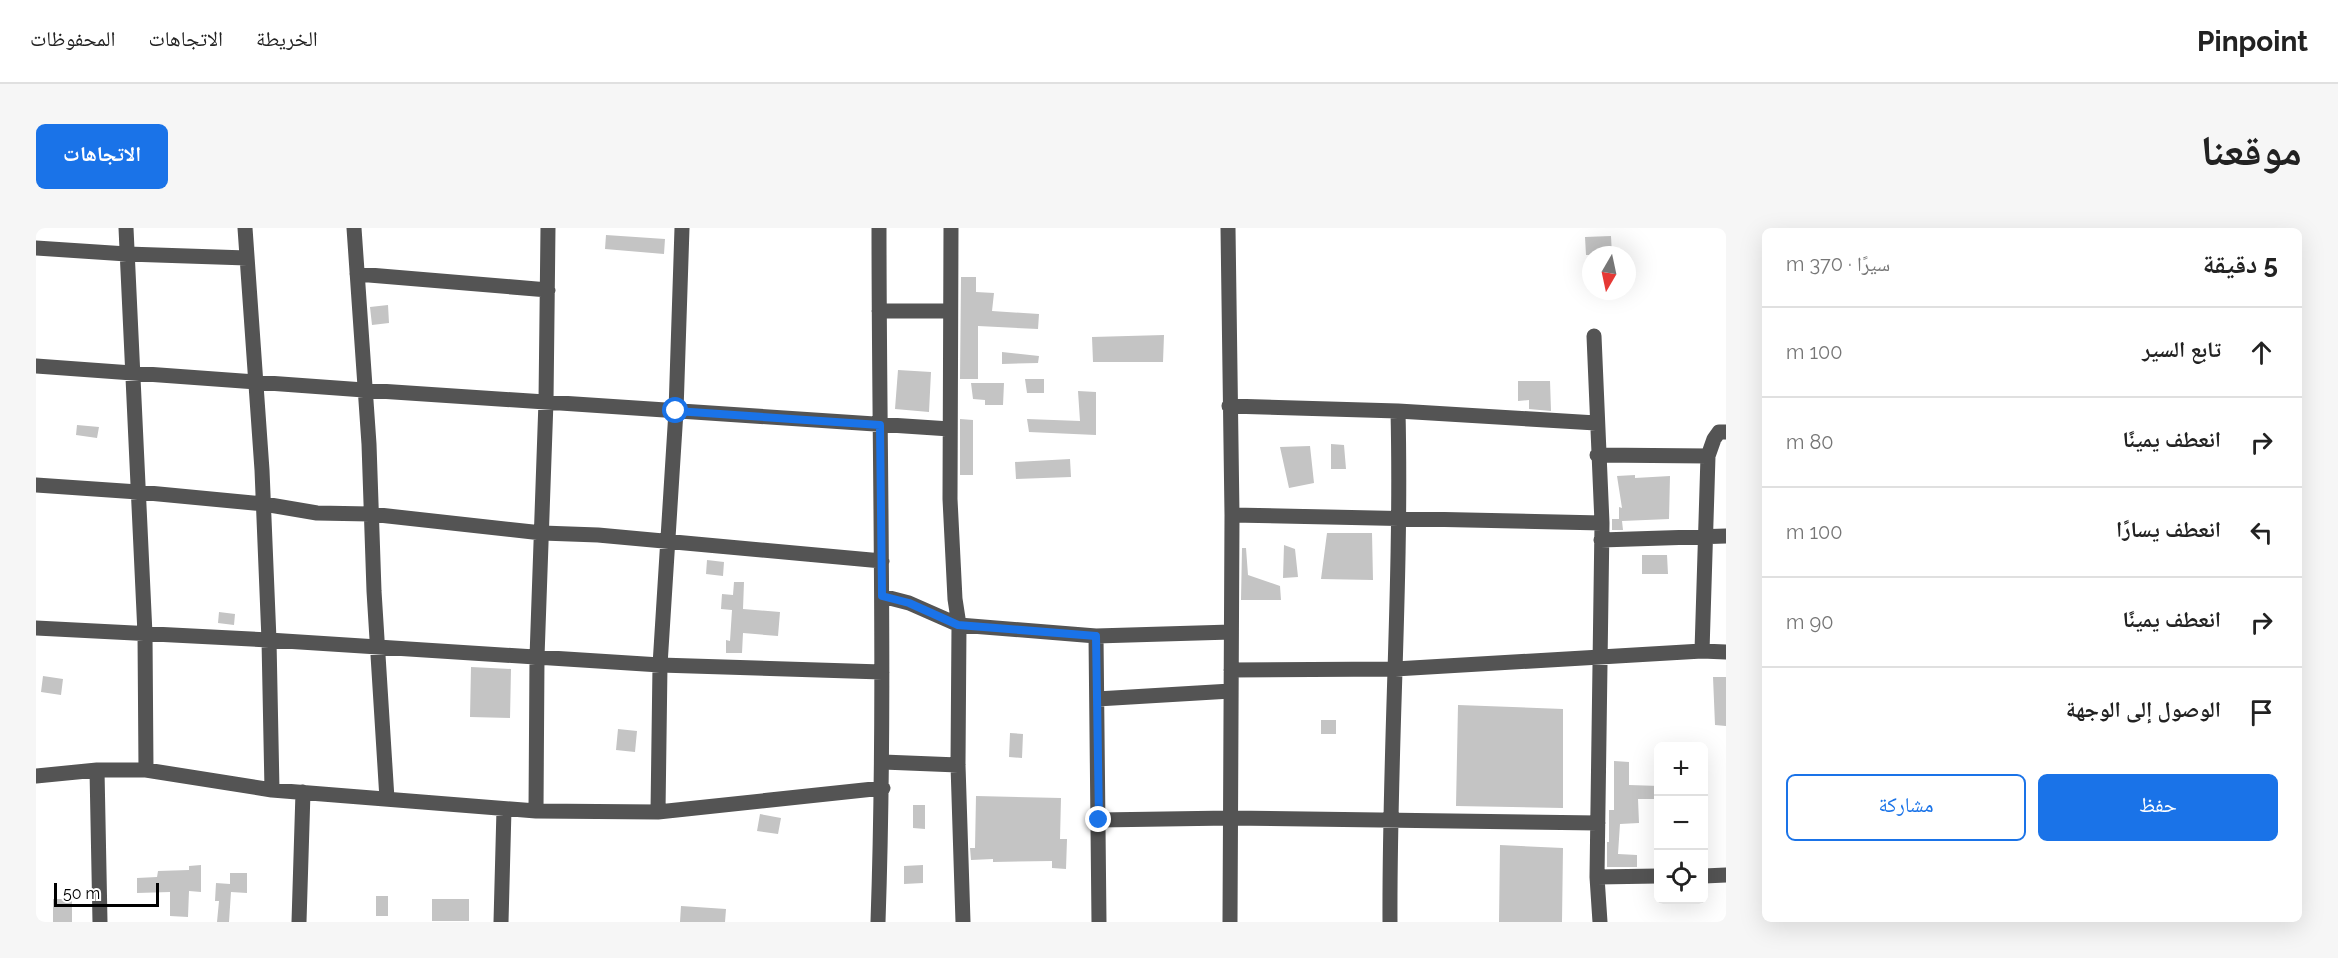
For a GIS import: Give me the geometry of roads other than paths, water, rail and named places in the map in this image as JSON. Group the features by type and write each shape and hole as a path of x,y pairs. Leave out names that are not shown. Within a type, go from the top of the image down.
{"street":[{"path":"126,228 145,634 146,770"},
{"path":"245,228 264,504 272,790"},
{"path":"354,228 369,444 370,514 387,799"},
{"path":"536,811 537,657 546,401 548,228"},
{"path":"658,812 660,665 676,411 682,228"},
{"path":"878,922 883,788 879,228"},
{"path":"951,228 950,429 954,599 958,625 958,765 963,922"},
{"path":"1227,228 1232,515 1230,922"},
{"path":"36,248 248,258"},
{"path":"357,274 548,291"},
{"path":"879,311 950,311"},
{"path":"1594,336 1597,455 1602,523 1597,877 1600,922"},
{"path":"36,366 950,429"},
{"path":"1229,406 1398,411 1596,423"},
{"path":"1390,922 1390,820 1400,518 1398,411"},
{"path":"1702,651 1708,456 1719,432 1726,432"},
{"path":"1597,455 1708,456"},
{"path":"36,485 264,504 317,513 370,514 542,533 598,535 882,561"},
{"path":"1232,515 1602,523"},
{"path":"1601,540 1726,536"},
{"path":"882,596 909,603 958,625 1096,636 1231,632"},
{"path":"36,628 269,640 660,665 882,672"},
{"path":"1096,636 1099,922"},
{"path":"1231,670 1395,669 1702,651 1726,652"},
{"path":"1097,699 1231,691"},
{"path":"883,762 958,765"},
{"path":"97,770 100,922"},
{"path":"36,776 97,770 146,770 272,790 536,811 658,812 883,788"},
{"path":"299,922 303,792"},
{"path":"501,922 504,809"},
{"path":"1099,820 1230,818 1598,823"},
{"path":"1597,877 1654,876"},
{"path":"1708,876 1726,876"}]}
